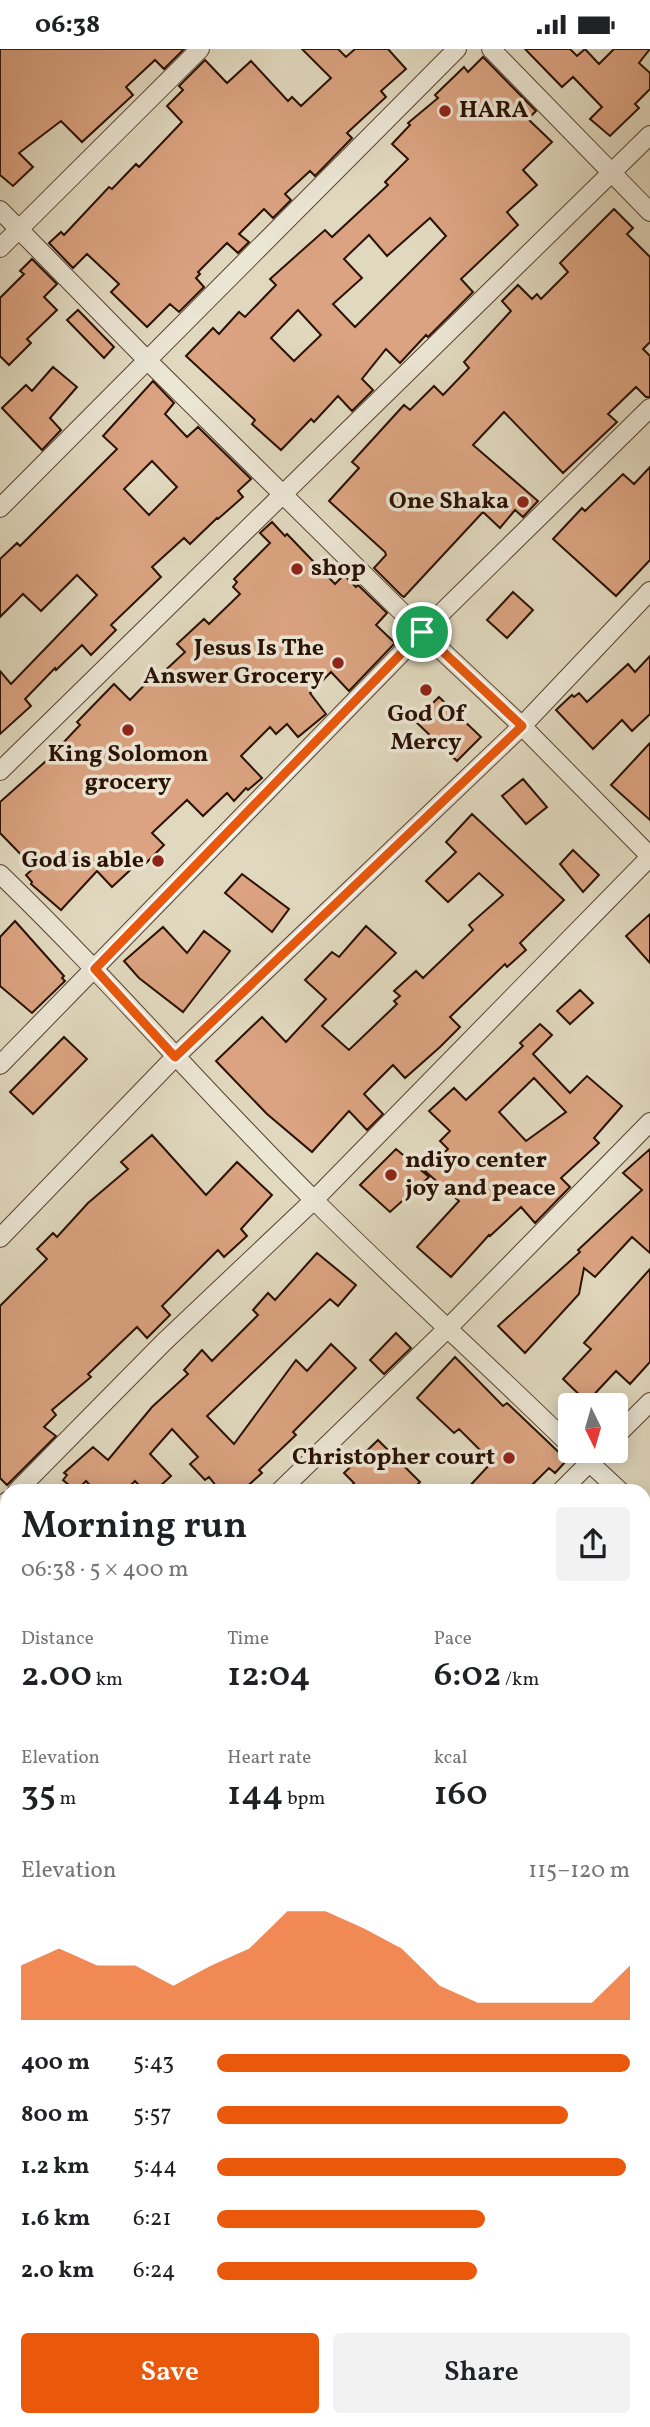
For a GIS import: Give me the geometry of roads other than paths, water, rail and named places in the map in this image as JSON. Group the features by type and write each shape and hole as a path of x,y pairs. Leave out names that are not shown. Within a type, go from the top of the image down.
{"street":[{"path":"0,247 200,49"},
{"path":"0,508 457,49"},
{"path":"491,49 650,212"},
{"path":"0,771 650,135"},
{"path":"0,210 147,360 422,632 522,726 650,856 314,1201 164,1342 24,1484"},
{"path":"0,1065 422,632 650,408"},
{"path":"0,1238 175,1057 522,726 650,591"},
{"path":"0,874 95,969 175,1057 314,1201 558,1433"},
{"path":"287,1484 449,1327 650,1122"},
{"path":"628,1424 650,1402"},
{"path":"566,1484 583,1463"},
{"path":"596,1463 614,1484"}],"place":[{"name":"HARA","path":"445,111"},
{"name":"One Shaka","path":"523,502"},
{"name":"shop","path":"297,569"},
{"name":"Jesus Is The Answer Grocery","path":"338,663"},
{"name":"God Of Mercy","path":"426,690"},
{"name":"King Solomon grocery","path":"128,730"},
{"name":"God is able","path":"158,861"},
{"name":"ndiyo center joy and peace","path":"391,1175"},
{"name":"Christopher court","path":"509,1458"}]}
